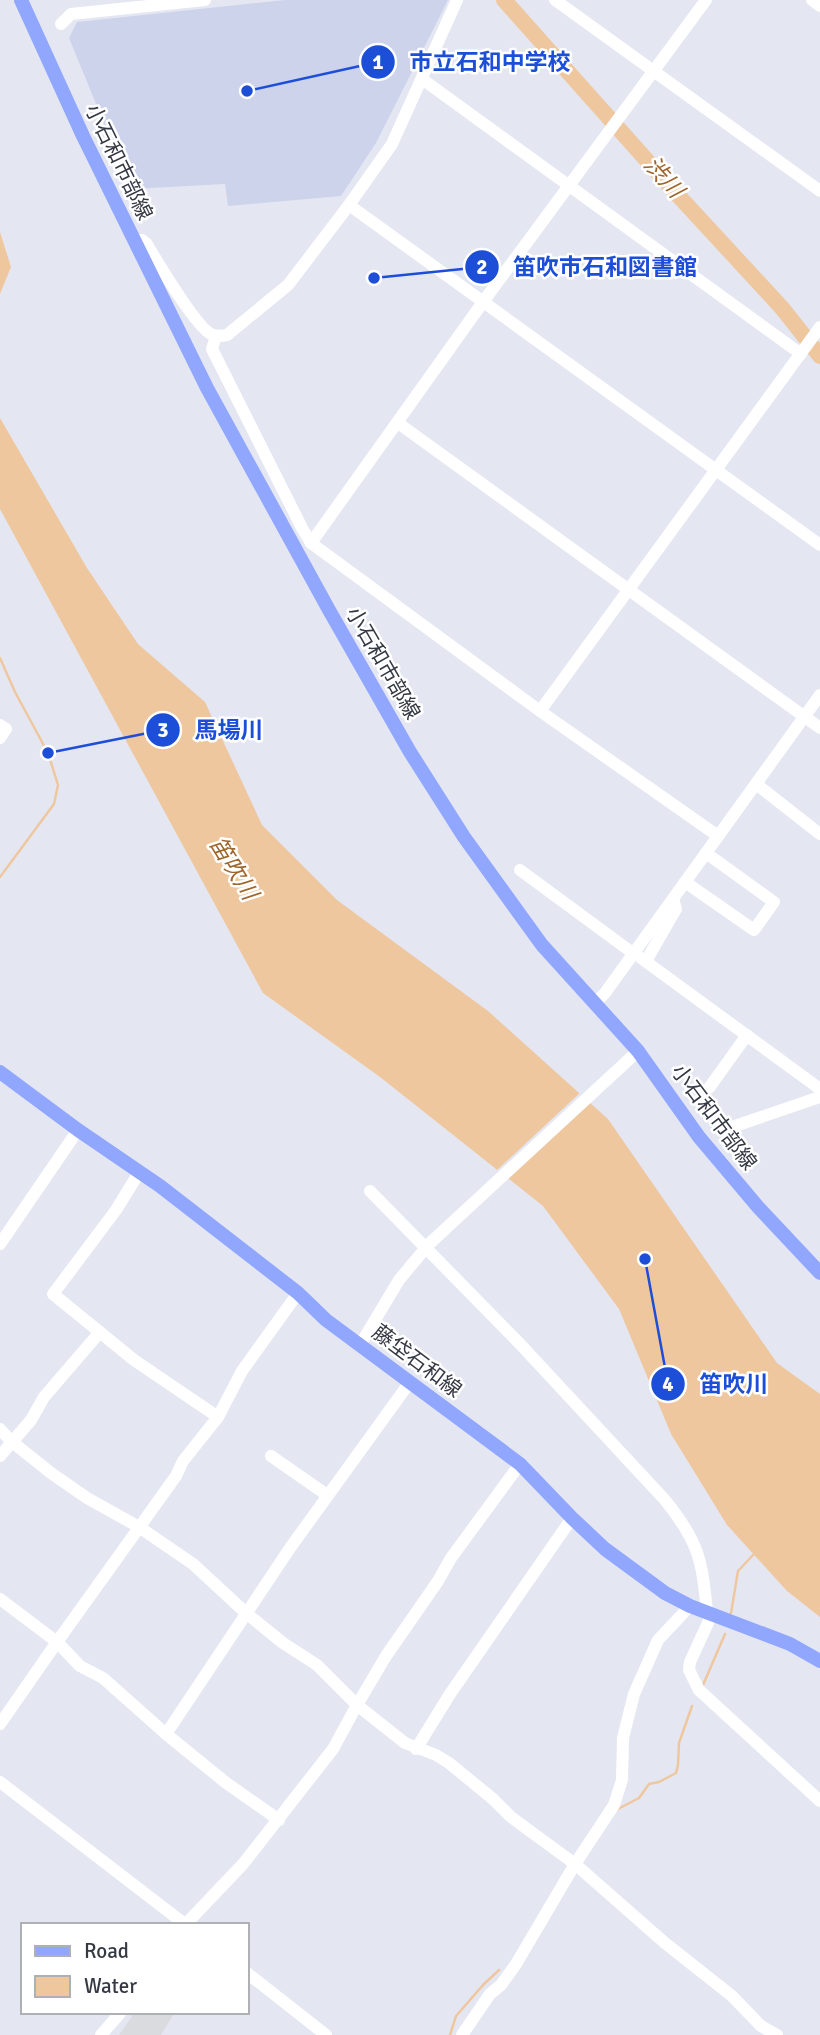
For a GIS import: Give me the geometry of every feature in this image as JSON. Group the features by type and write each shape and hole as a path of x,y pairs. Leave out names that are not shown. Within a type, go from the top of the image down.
{"main road":[{"name":"小石和市部線","path":"21,0 83,136 207,388 328,610 410,752 464,837 549,953 595,1003 633,1055 758,1207 820,1273"},
{"name":"藤垈石和線","path":"1,1075 140,1171 298,1293 326,1320 520,1464 605,1549 665,1593 690,1606 769,1635 820,1661"}],"street":[{"path":"61,24 71,14 106,5 205,0"},
{"path":"133,240 146,243 162,272 205,330 216,336 227,335 288,285 392,144 457,0"},
{"path":"555,0 820,191"},
{"path":"311,543 483,302 706,0"},
{"path":"812,0 820,6"},
{"path":"422,79 803,351"},
{"path":"349,205 820,545"},
{"path":"540,711 818,330"},
{"path":"216,336 212,349 311,543 540,711 718,836"},
{"path":"398,423 820,727"},
{"path":"595,1003 605,993 820,695"},
{"path":"0,725 6,729 0,738"},
{"path":"756,784 820,834"},
{"path":"685,882 754,930 774,902 706,853"},
{"path":"520,870 820,1089"},
{"path":"639,956 676,909 673,899"},
{"path":"709,1088 747,1035"},
{"path":"360,1345 399,1280 427,1246 633,1055"},
{"path":"723,1130 820,1097"},
{"path":"0,1244 78,1129"},
{"path":"140,1171 116,1210 53,1294 134,1360 218,1416"},
{"path":"370,1191 427,1246 521,1345 665,1500 681,1521 692,1538 701,1561 711,1614 689,1670 699,1690 820,1801"},
{"path":"0,1724 176,1476 183,1461 218,1416 242,1371 298,1293"},
{"path":"0,1456 31,1420 44,1397 100,1332"},
{"path":"166,1734 327,1496 410,1382"},
{"path":"0,1429 51,1473 193,1564 282,1643 317,1665 357,1704 405,1744 436,1755 449,1763 511,1817 575,1864 665,1944 732,1996 761,2026 776,2035"},
{"path":"271,1456 327,1496"},
{"path":"187,1923 243,1864 333,1749 386,1656 451,1558 520,1464"},
{"path":"416,1749 450,1694 572,1518"},
{"path":"0,1599 57,1642 80,1666 103,1678 225,1782 279,1820"},
{"path":"462,2035 490,1994 501,1985 516,1964 575,1864 614,1805 622,1780 623,1738 634,1694 658,1640 690,1606"},
{"path":"0,1782 182,1923"},
{"path":"248,1974 326,2035"},
{"path":"101,2035 119,2014"}],"shaded area":[{"path":"285,0 448,0 376,143 341,196 228,206 225,184 131,189 69,38 77,22"},
{"path":"134,2014 174,2014 161,2035 119,2035"}],"water":[{"path":"0,232 11,267 0,294"},
{"path":"0,418 87,568 138,644 205,702 262,825 337,900 488,1011 608,1119 777,1363 820,1394 820,1617 787,1591 727,1525 671,1434 619,1309 543,1206 380,1077 263,993 0,509"}],"pier":[{"path":"582,1091 591,1099 504,1179 495,1172"}],"waterway":[{"name":"渋川","path":"504,0 782,308 820,356"},
{"path":"0,658 48,753 58,785 54,804 0,877"},
{"path":"731,1613 738,1571 755,1553"},
{"path":"703,1685 725,1634"},
{"path":"616,1810 639,1798 649,1784 676,1773 679,1743 692,1706"},
{"path":"450,2035 456,2016 499,1970"}],"place":[{"name":"市立石和中学校","path":"247,91"},
{"name":"笛吹市石和図書館","path":"374,278"},
{"name":"馬場川","path":"48,753"},
{"name":"笛吹川","path":"645,1259"}]}
